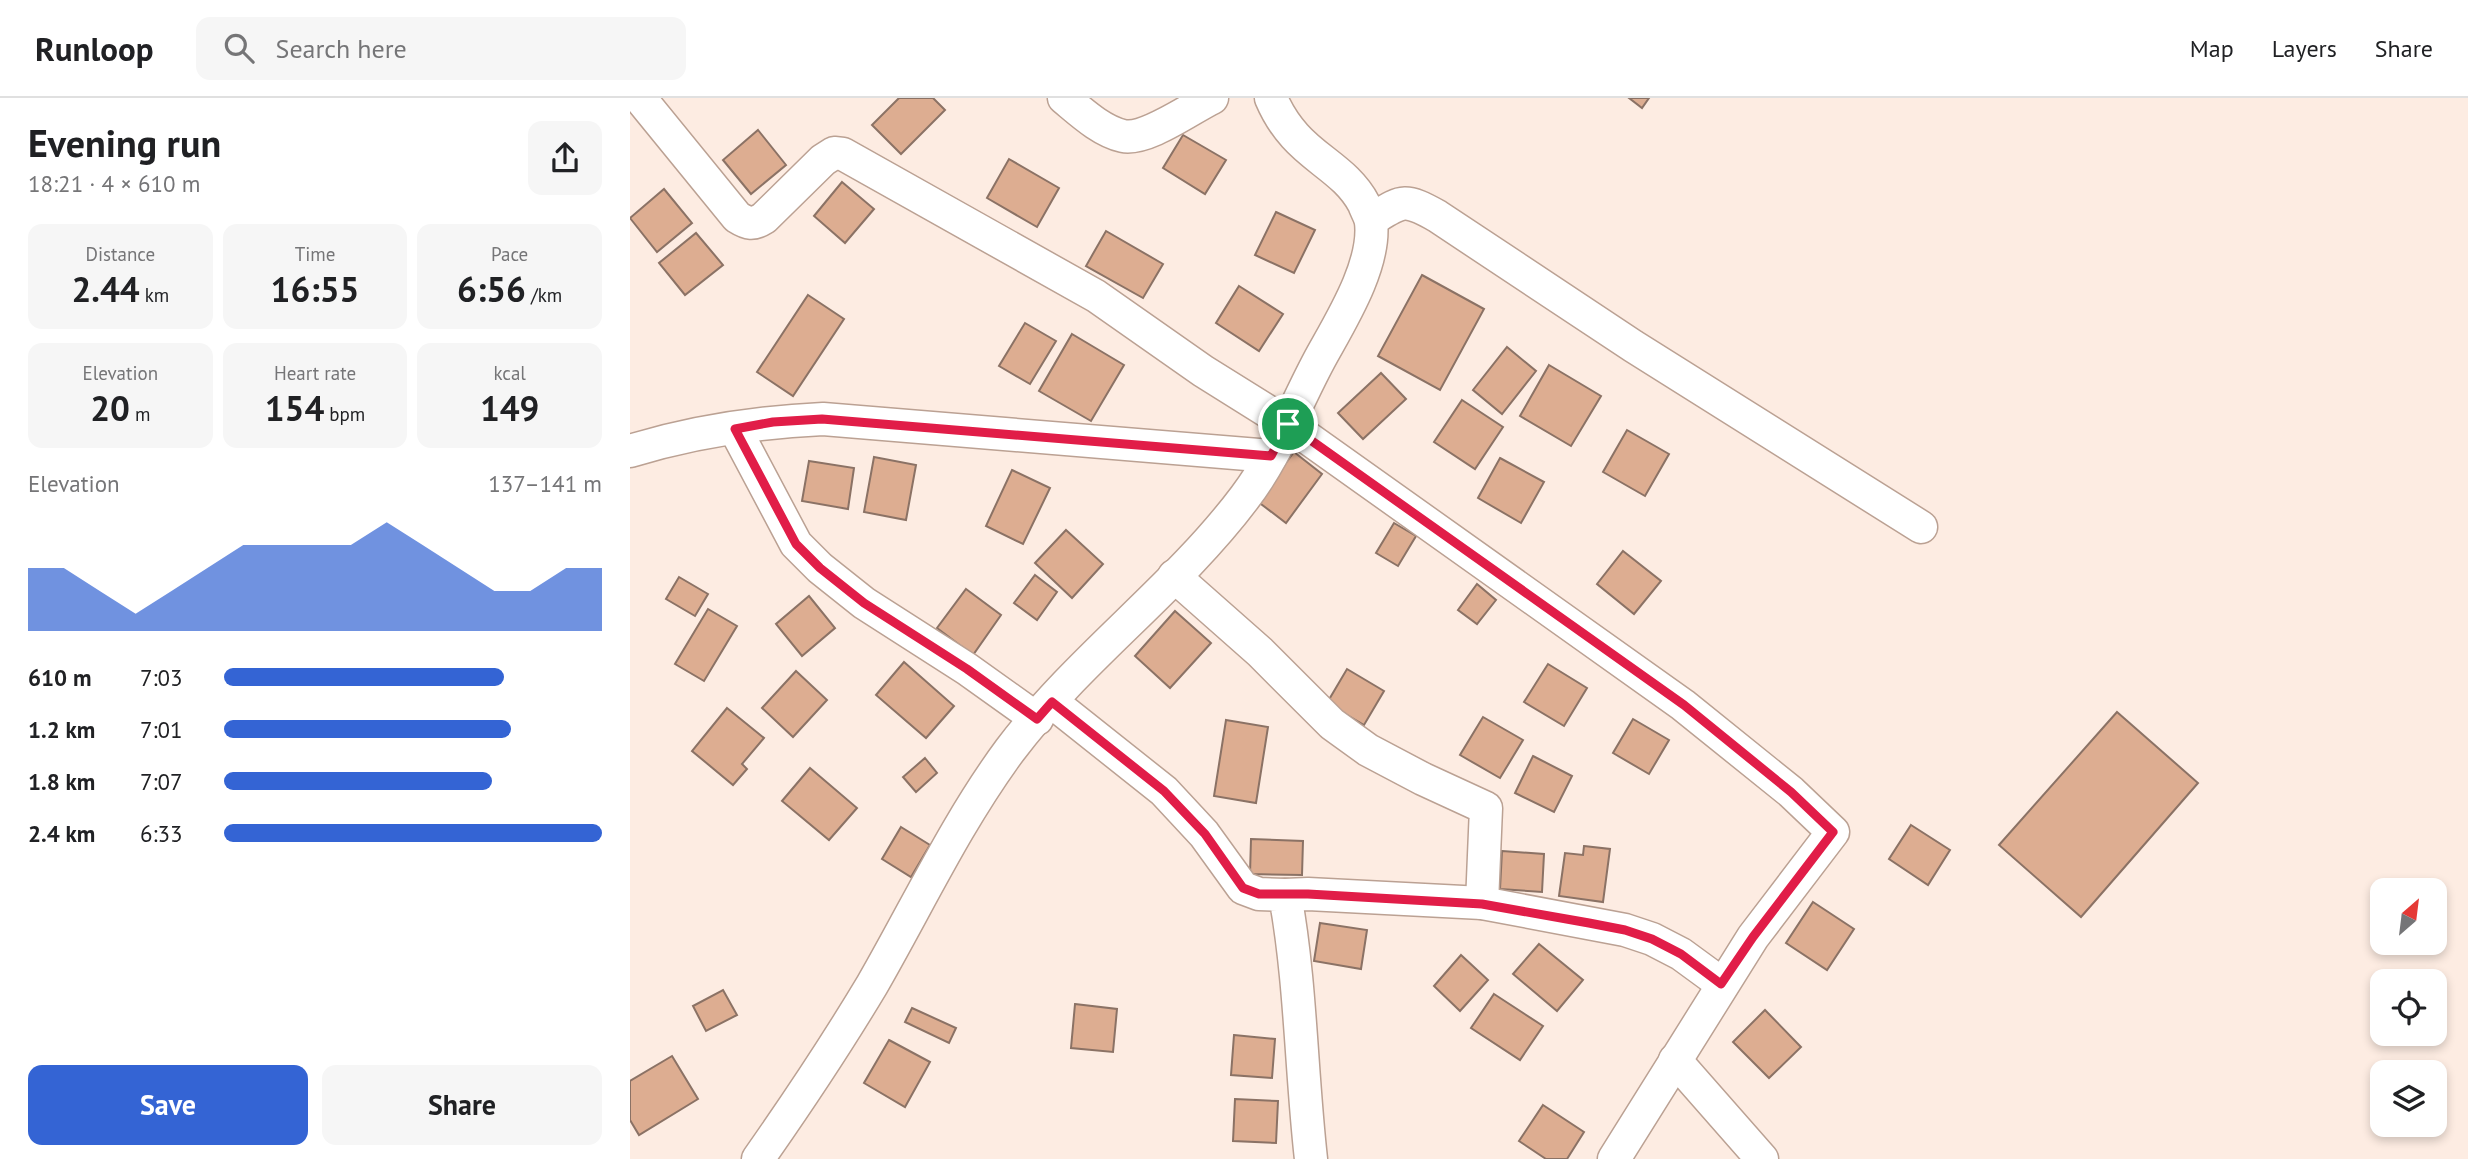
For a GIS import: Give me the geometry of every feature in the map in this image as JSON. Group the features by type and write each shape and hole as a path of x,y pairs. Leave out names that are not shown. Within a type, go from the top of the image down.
{"street":[{"path":"640,98 737,217 746,223 755,224 764,218 823,160 834,153 843,154 1096,296 1203,371 1288,424 1684,705 1791,792 1833,832 1753,937 1721,984 1614,1159"},
{"path":"1064,98 1110,131 1126,137 1145,134 1212,98"},
{"path":"758,1159 812,1084 873,984 980,794 1010,749 1245,498 1271,456 1350,304 1364,270 1370,244 1371,220 1358,192 1341,173 1296,138 1271,98"},
{"path":"1371,220 1399,203 1415,204 1437,216 1633,346 1921,527"},
{"path":"630,451 659,442 773,422 822,419 1271,456"},
{"path":"735,429 796,544 820,568 864,603 967,669 1044,710 1164,791 1205,834 1243,888 1259,894 1308,894 1482,904 1625,930 1652,939 1681,954 1721,984"},
{"path":"1174,576 1260,652 1332,724 1368,750 1486,808 1482,904"},
{"path":"1285,895 1295,947 1304,1099 1311,1159"},
{"path":"1675,1060 1762,1159"}],"building":[{"path":"899,98 933,98 945,110 901,154 872,125"},
{"path":"1629,98 1649,98 1642,108"},
{"path":"758,130 786,165 751,194 723,160"},
{"path":"1183,135 1226,160 1205,194 1163,168"},
{"path":"1009,159 1059,188 1037,227 987,198"},
{"path":"842,182 874,209 845,243 814,216"},
{"path":"664,189 692,223 657,252 630,218"},
{"path":"1276,212 1315,230 1294,273 1255,255"},
{"path":"1106,231 1163,264 1143,298 1086,266"},
{"path":"696,233 723,265 685,295 659,263"},
{"path":"1422,275 1484,309 1440,390 1378,356"},
{"path":"1239,286 1283,314 1259,351 1216,323"},
{"path":"808,295 844,319 793,396 757,372"},
{"path":"1025,323 1056,341 1030,384 999,366"},
{"path":"1072,334 1124,365 1091,421 1039,391"},
{"path":"1507,347 1536,371 1502,414 1473,390"},
{"path":"1549,365 1601,396 1571,446 1520,416"},
{"path":"1381,373 1406,399 1363,439 1338,413"},
{"path":"1462,400 1503,427 1475,469 1434,442"},
{"path":"1627,430 1669,454 1645,496 1603,472"},
{"path":"1294,452 1322,474 1286,523 1257,501"},
{"path":"874,457 916,465 906,520 864,512"},
{"path":"1500,458 1544,482 1521,523 1478,498"},
{"path":"809,461 854,468 848,509 802,501"},
{"path":"1012,470 1050,488 1023,544 986,526"},
{"path":"1394,523 1416,536 1398,566 1376,553"},
{"path":"1066,530 1103,564 1072,598 1035,563"},
{"path":"1623,551 1661,581 1634,614 1597,584"},
{"path":"1035,575 1057,592 1037,620 1014,603"},
{"path":"679,577 708,594 695,616 666,599"},
{"path":"1477,584 1496,600 1477,624 1458,610"},
{"path":"966,589 1001,615 973,655 937,628"},
{"path":"809,596 835,628 802,656 776,624"},
{"path":"708,609 737,626 704,681 675,664"},
{"path":"1175,611 1211,643 1170,688 1135,656"},
{"path":"904,662 954,706 926,738 876,695"},
{"path":"1548,664 1587,688 1564,726 1524,702"},
{"path":"1347,669 1384,691 1364,725 1327,703"},
{"path":"796,671 827,700 793,737 762,708"},
{"path":"727,708 764,738 742,764 747,769 733,785 692,751"},
{"path":"2117,712 2198,783 2081,917 1999,845"},
{"path":"1483,717 1523,740 1500,778 1460,755"},
{"path":"1633,719 1669,740 1649,774 1613,753"},
{"path":"1226,720 1268,727 1256,803 1214,796"},
{"path":"1533,756 1572,776 1554,812 1515,793"},
{"path":"925,758 937,773 916,792 903,777"},
{"path":"810,768 857,808 829,840 782,801"},
{"path":"1911,825 1950,850 1928,885 1889,859"},
{"path":"901,827 930,845 911,877 882,859"},
{"path":"1251,839 1303,841 1302,875 1250,874"},
{"path":"1584,846 1610,849 1603,902 1559,896 1565,853 1583,855"},
{"path":"1502,851 1544,854 1542,892 1500,889"},
{"path":"1813,902 1854,929 1827,970 1786,943"},
{"path":"1320,923 1367,930 1361,969 1314,961"},
{"path":"1539,944 1583,980 1557,1011 1513,974"},
{"path":"1461,955 1488,980 1460,1011 1434,986"},
{"path":"723,990 737,1015 706,1031 693,1006"},
{"path":"1494,994 1543,1026 1520,1060 1471,1028"},
{"path":"1075,1004 1117,1009 1113,1052 1071,1048"},
{"path":"912,1008 956,1028 949,1043 905,1022"},
{"path":"1765,1010 1801,1047 1769,1078 1733,1042"},
{"path":"1234,1035 1275,1039 1272,1078 1231,1075"},
{"path":"889,1040 930,1062 905,1107 864,1083"},
{"path":"672,1056 698,1099 639,1135 630,1120 630,1081"},
{"path":"1235,1099 1278,1101 1276,1143 1233,1141"},
{"path":"1543,1105 1584,1132 1567,1159 1546,1159 1519,1141"}],"route":[{"path":"822,419 1271,456 1288,424 1684,705 1791,792 1833,832 1753,937 1721,984 1681,954 1652,939 1625,930 1482,904 1308,894 1259,894 1243,888 1205,834 1164,791 1052,702 1037,719 967,669 864,603 820,568 796,544 735,429 773,422 822,419"}]}
